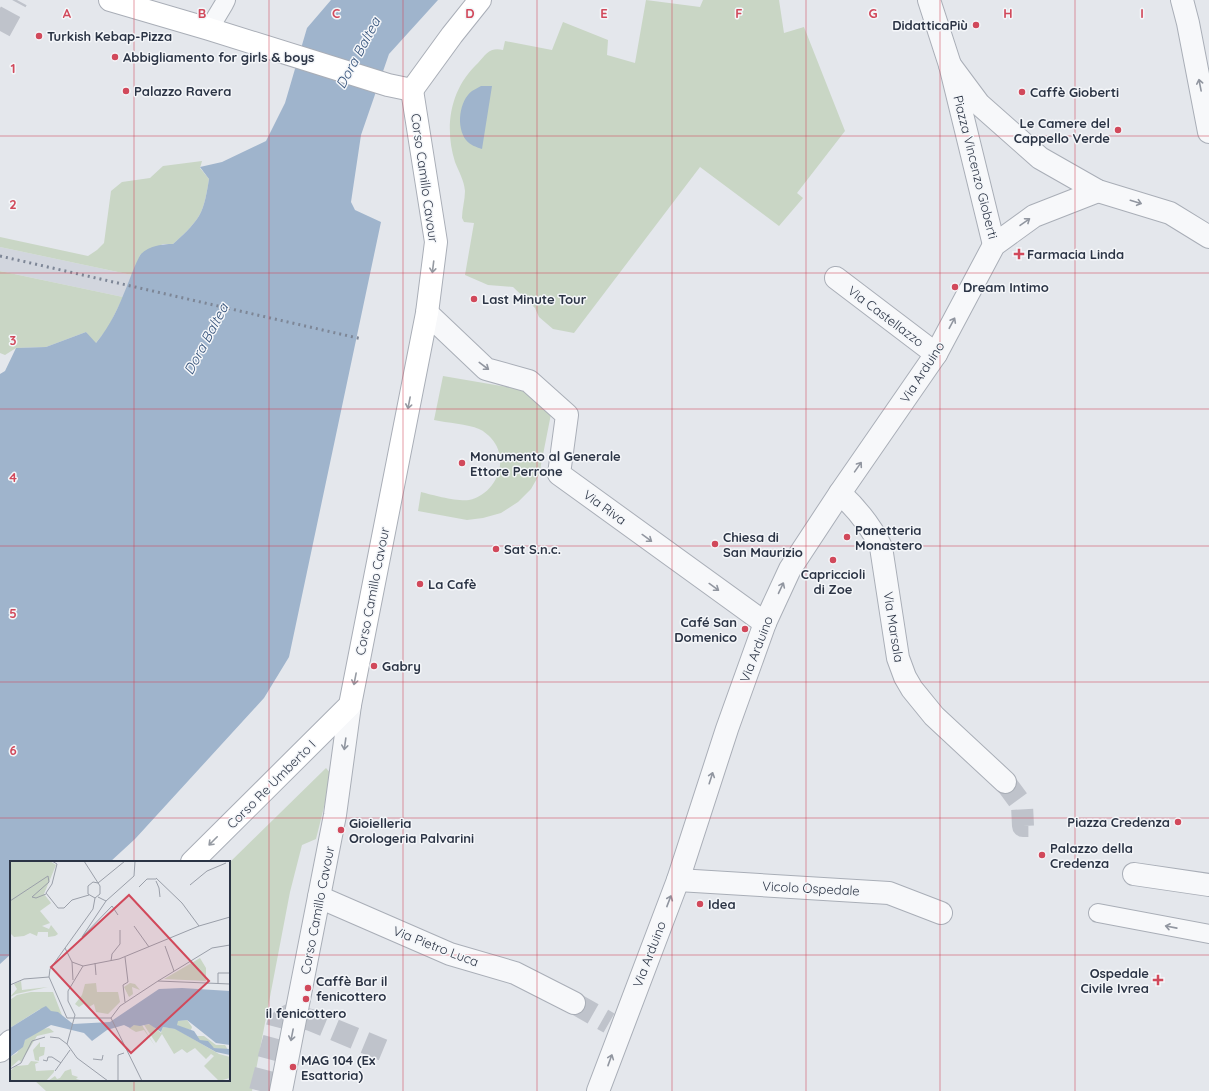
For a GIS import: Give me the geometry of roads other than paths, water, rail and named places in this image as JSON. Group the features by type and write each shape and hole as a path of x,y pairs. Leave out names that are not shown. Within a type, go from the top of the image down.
{"main road":[{"path":"110,0 210,29 388,85 412,90 452,35 480,0"},
{"name":"Corso Camillo Cavour","path":"350,705 427,313 436,242 412,90"},
{"name":"Corso Re Umberto I","path":"193,861 350,705"},
{"path":"0,1051 10,1041"}],"street":[{"path":"929,0 950,65"},
{"path":"1182,0 1209,132"},
{"name":"Piazza Vincenzo Gioberti","path":"950,65 979,104 1040,158 1098,191"},
{"name":"Piazza Vincenzo Gioberti","path":"950,65 994,245 1034,216 1098,191"},
{"path":"1098,191 1170,213 1209,237"},
{"name":"Via Arduino","path":"598,1091 615,1026 678,880 727,729 764,624 790,568 936,354 994,245"},
{"name":"Via Castellazzo","path":"836,278 936,354"},
{"name":"Via Riva","path":"427,313 486,369 529,381 567,415 559,474 764,624"},
{"name":"Via Marsala","path":"840,493 853,505 873,531 881,547 898,658 905,677 912,689 934,716 1005,782"},
{"name":"Corso Camillo Cavour","path":"281,1091 335,815 350,705"},
{"path":"1134,874 1209,885"},
{"name":"Vicolo Ospedale","path":"678,880 889,892 941,913"},
{"name":"Via Pietro Luca","path":"319,897 450,954 515,973 574,1003"}],"lane":[{"path":"210,29 226,0"},
{"path":"1098,913 1209,934"}],"water":[{"name":"Dora Baltea","path":"331,0 438,0 389,54 361,135 351,202 355,210 381,222 289,657 264,698 135,839 111,861 10,861 10,955 0,964 0,374 5,371 16,348 46,347 86,332 96,343 114,316 141,254 144,251 156,246 173,244 183,235 199,216 207,193 209,179 200,167 222,162 266,141 285,103 307,28"},
{"path":"481,86 492,86 482,149 471,145 466,140 463,135 460,121 460,114 464,101 472,91"}],"tunnel":[{"path":"0,31 17,0"},
{"path":"1005,782 1022,805 1023,826 1034,826"},
{"path":"574,1003 609,1023"},
{"path":"260,1091 278,1023 289,1015 311,1020 383,1050"}],"railway":[{"path":"0,256 362,339"}],"place":[{"name":"DidatticaPiù","path":"976,25"},
{"name":"Turkish Kebap-Pizza","path":"39,36"},
{"name":"Abbigliamento for girls & boys","path":"115,57"},
{"name":"Palazzo Ravera","path":"126,91"},
{"name":"Caffè Gioberti","path":"1022,92"},
{"name":"Le Camere del Cappello Verde","path":"1118,130"},
{"name":"Farmacia Linda","path":"1019,254"},
{"name":"Dream Intimo","path":"955,287"},
{"name":"Last Minute Tour","path":"474,299"},
{"name":"Monumento al Generale Ettore Perrone","path":"462,463"},
{"name":"Panetteria Monastero","path":"847,537"},
{"name":"Chiesa di San Maurizio","path":"715,544"},
{"name":"Sat S.n.c.","path":"496,549"},
{"name":"Capriccioli di Zoe","path":"833,560"},
{"name":"La Cafè","path":"420,584"},
{"name":"Café San Domenico","path":"745,629"},
{"name":"Gabry","path":"374,666"},
{"name":"Piazza Credenza","path":"1178,822"},
{"name":"Gioielleria Orologeria Palvarini","path":"341,830"},
{"name":"Palazzo della Credenza","path":"1042,855"},
{"name":"Idea","path":"700,904"},
{"name":"Ospedale Civile Ivrea","path":"1158,980"},
{"name":"Caffè Bar il fenicottero","path":"308,988"},
{"name":"il fenicottero","path":"306,999"},
{"name":"MAG 104 (Ex Esattoria)","path":"293,1067"}]}
